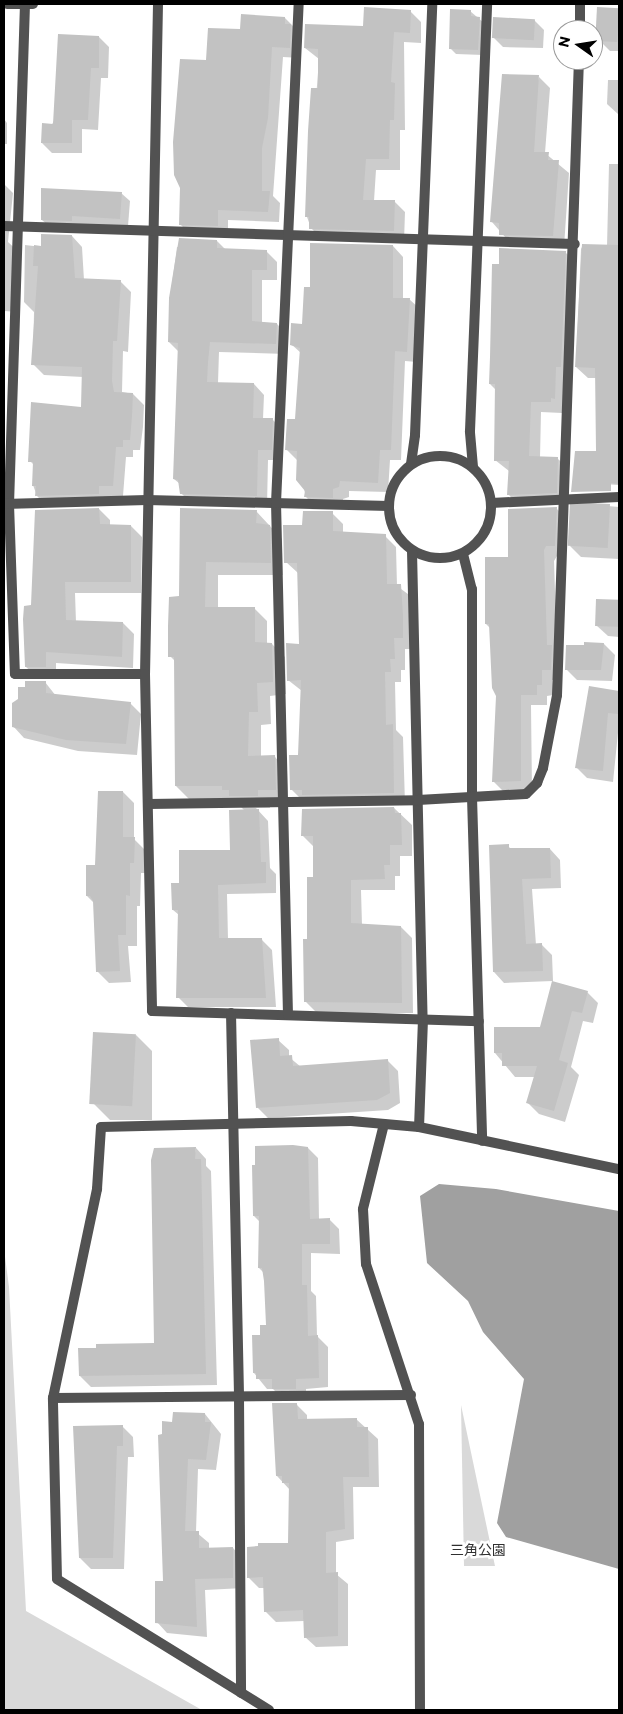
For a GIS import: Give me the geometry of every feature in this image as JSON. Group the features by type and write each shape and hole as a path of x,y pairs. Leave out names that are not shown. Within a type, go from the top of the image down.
{"street":[{"path":"7,4 33,4"},
{"path":"25,4 20,227 6,504 15,674 146,674"},
{"path":"158,4 147,500 146,674 152,1011 479,1021"},
{"path":"288,1015 276,503 290,236 299,4"},
{"path":"411,464 415,434 432,4"},
{"path":"473,467 470,431 487,4"},
{"path":"580,4 580,20"},
{"path":"148,804 418,800 526,794 537,784 543,768 557,695 564,422 574,244 579,70"},
{"path":"4,226 152,233 574,244"},
{"path":"443,456 459,459 473,467 484,479 491,503 487,529 477,543 463,554 446,559 428,558 412,551 395,531 388,506 395,482 411,464 426,457 443,456"},
{"path":"491,503 563,502 619,496"},
{"path":"6,504 147,500 388,506"},
{"path":"412,551 423,1019 419,1128"},
{"path":"463,554 472,589 472,797 482,1141"},
{"path":"231,1013 239,1397 241,1692"},
{"path":"269,1710 57,1579 53,1398 97,1188 101,1127 351,1121 419,1128 619,1170"},
{"path":"384,1124 364,1209 366,1264 419,1424 420,1710"},
{"path":"53,1398 410,1395"}],"green space":[{"path":"4,1249 9,1287 26,1611 202,1710 4,1710"},
{"name":"三角公園","path":"461,1405 495,1566 464,1566"}],"shaded area":[{"path":"439,1184 496,1189 619,1211 619,1569 506,1537 497,1523 524,1379 483,1332 468,1301 427,1263 420,1196"}],"building":[{"path":"364,7 411,10 410,33 394,32 391,82 395,83 394,120 390,120 389,159 366,159 363,200 395,200 394,231 309,229 309,217 305,217 308,131 311,88 318,88 318,49 304,48 305,24 363,26"},
{"path":"597,7 619,8 617,42 603,41 603,20 596,20"},
{"path":"450,9 471,10 471,16 480,17 478,50 449,49"},
{"path":"241,14 285,17 285,24 291,24 290,48 272,47 268,118 262,148 262,191 270,191 268,212 218,210 218,226 179,225 180,188 174,175 173,142 180,59 206,60 208,28 240,29"},
{"path":"493,17 535,19 534,40 492,38"},
{"path":"58,34 99,36 99,68 91,68 88,120 72,120 72,143 41,143 42,123 53,124"},
{"path":"502,74 539,75 534,152 549,152 548,160 559,160 553,236 499,235 499,223 490,222"},
{"path":"41,188 122,192 120,219 72,216 72,221 41,220"},
{"path":"41,234 72,235 75,278 121,280 117,341 113,341 112,381 114,392 133,393 130,440 123,440 123,447 116,447 113,486 99,486 99,494 35,496 36,486 32,486 33,462 28,462 31,402 81,407 82,367 31,365 38,266 33,266 34,245 41,246"},
{"path":"179,238 217,240 217,248 267,250 267,270 252,270 252,321 277,323 276,344 210,342 207,382 254,383 253,418 273,418 272,450 258,450 257,496 180,494 178,480 173,479 178,343 168,342 169,298"},
{"path":"310,243 393,245 393,298 410,298 407,352 395,351 391,450 380,450 378,483 340,481 339,487 333,489 333,498 304,497 305,491 296,480 297,451 285,450 287,419 295,419 300,348 290,345 291,323 302,324 304,287 310,287"},
{"path":"582,244 619,245 619,484 611,483 611,491 571,492 575,451 596,451 595,368 575,367"},
{"path":"499,248 566,251 561,367 556,367 555,399 551,398 551,402 531,402 529,456 558,457 557,493 507,495 509,461 494,461 495,384 489,384 492,264 499,264"},
{"path":"570,502 610,504 608,548 568,546"},
{"path":"557,507 555,546 546,546 544,550 547,645 552,645 551,670 542,670 542,685 537,685 537,695 521,695 521,781 492,782 496,696 492,688 489,624 485,624 485,557 508,557 508,509"},
{"path":"99,508 100,524 131,525 131,582 65,582 66,620 123,622 122,657 46,652 46,667 25,667 23,619 24,606 31,605 35,510"},
{"path":"180,508 257,510 256,523 270,525 271,563 206,562 205,607 255,607 255,642 272,643 273,682 257,683 258,712 249,712 248,756 275,755 276,790 258,790 258,796 229,796 229,790 222,790 222,786 175,786 174,657 168,657 168,626 169,597 179,596"},
{"path":"303,511 333,511 333,531 386,534 387,584 401,584 403,616 403,638 394,638 395,659 390,659 391,672 385,672 386,725 393,724 394,793 302,795 302,790 290,790 289,755 298,755 301,680 287,681 286,643 299,644 297,563 284,563 283,525 302,525"},
{"path":"596,599 619,600 618,627 595,626"},
{"path":"584,642 604,643 601,670 565,670 566,645 584,645"},
{"path":"25,681 46,681 46,693 131,702 126,744 66,740 12,727 12,703 18,699 18,687 25,687"},
{"path":"589,686 619,691 618,714 608,713 603,771 575,768"},
{"path":"98,791 123,791 123,837 135,837 134,863 130,863 130,896 126,895 126,935 118,935 120,971 96,972 93,901 90,896 86,896 86,865 95,865"},
{"path":"394,807 395,813 401,813 402,845 390,845 390,865 384,865 385,879 351,880 351,923 401,926 402,1003 304,1002 303,939 307,939 307,877 313,877 313,836 301,836 302,809"},
{"path":"259,809 261,862 266,862 266,883 218,885 219,938 262,938 266,998 176,998 178,910 172,910 171,883 179,883 179,850 230,850 229,810"},
{"path":"509,844 509,848 550,848 551,878 522,879 526,944 542,943 543,971 493,972 489,845"},
{"path":"552,981 588,991 582,1013 572,1011 559,1060 568,1063 554,1111 526,1103 537,1066 502,1066 502,1053 494,1053 494,1027 540,1027"},
{"path":"93,1032 136,1034 132,1106 89,1104"},
{"path":"279,1038 280,1056 292,1055 293,1066 388,1059 390,1093 377,1100 256,1108 250,1040"},
{"path":"293,1145 308,1147 310,1219 330,1218 330,1244 302,1244 302,1285 307,1285 308,1336 318,1335 319,1378 296,1379 296,1389 272,1389 272,1379 256,1379 256,1373 253,1373 252,1335 260,1335 260,1325 266,1325 264,1281 262,1268 258,1268 259,1216 253,1216 252,1165 255,1165 255,1146"},
{"path":"196,1147 195,1159 201,1159 206,1374 79,1376 78,1348 96,1348 96,1344 154,1343 151,1160 154,1148"},
{"path":"272,1403 297,1403 298,1419 357,1418 357,1427 368,1427 369,1477 343,1477 345,1529 326,1532 326,1573 338,1572 338,1636 304,1638 303,1610 264,1612 263,1577 247,1578 247,1547 258,1546 258,1543 288,1543 289,1483 282,1483 282,1476 276,1476"},
{"path":"173,1412 205,1413 205,1422 211,1422 206,1460 188,1459 185,1531 199,1531 199,1548 233,1547 233,1578 195,1579 197,1627 155,1623 155,1581 163,1581 158,1435 162,1434 162,1421 172,1422"},
{"path":"123,1425 123,1446 117,1446 113,1558 79,1558 73,1426"}]}
